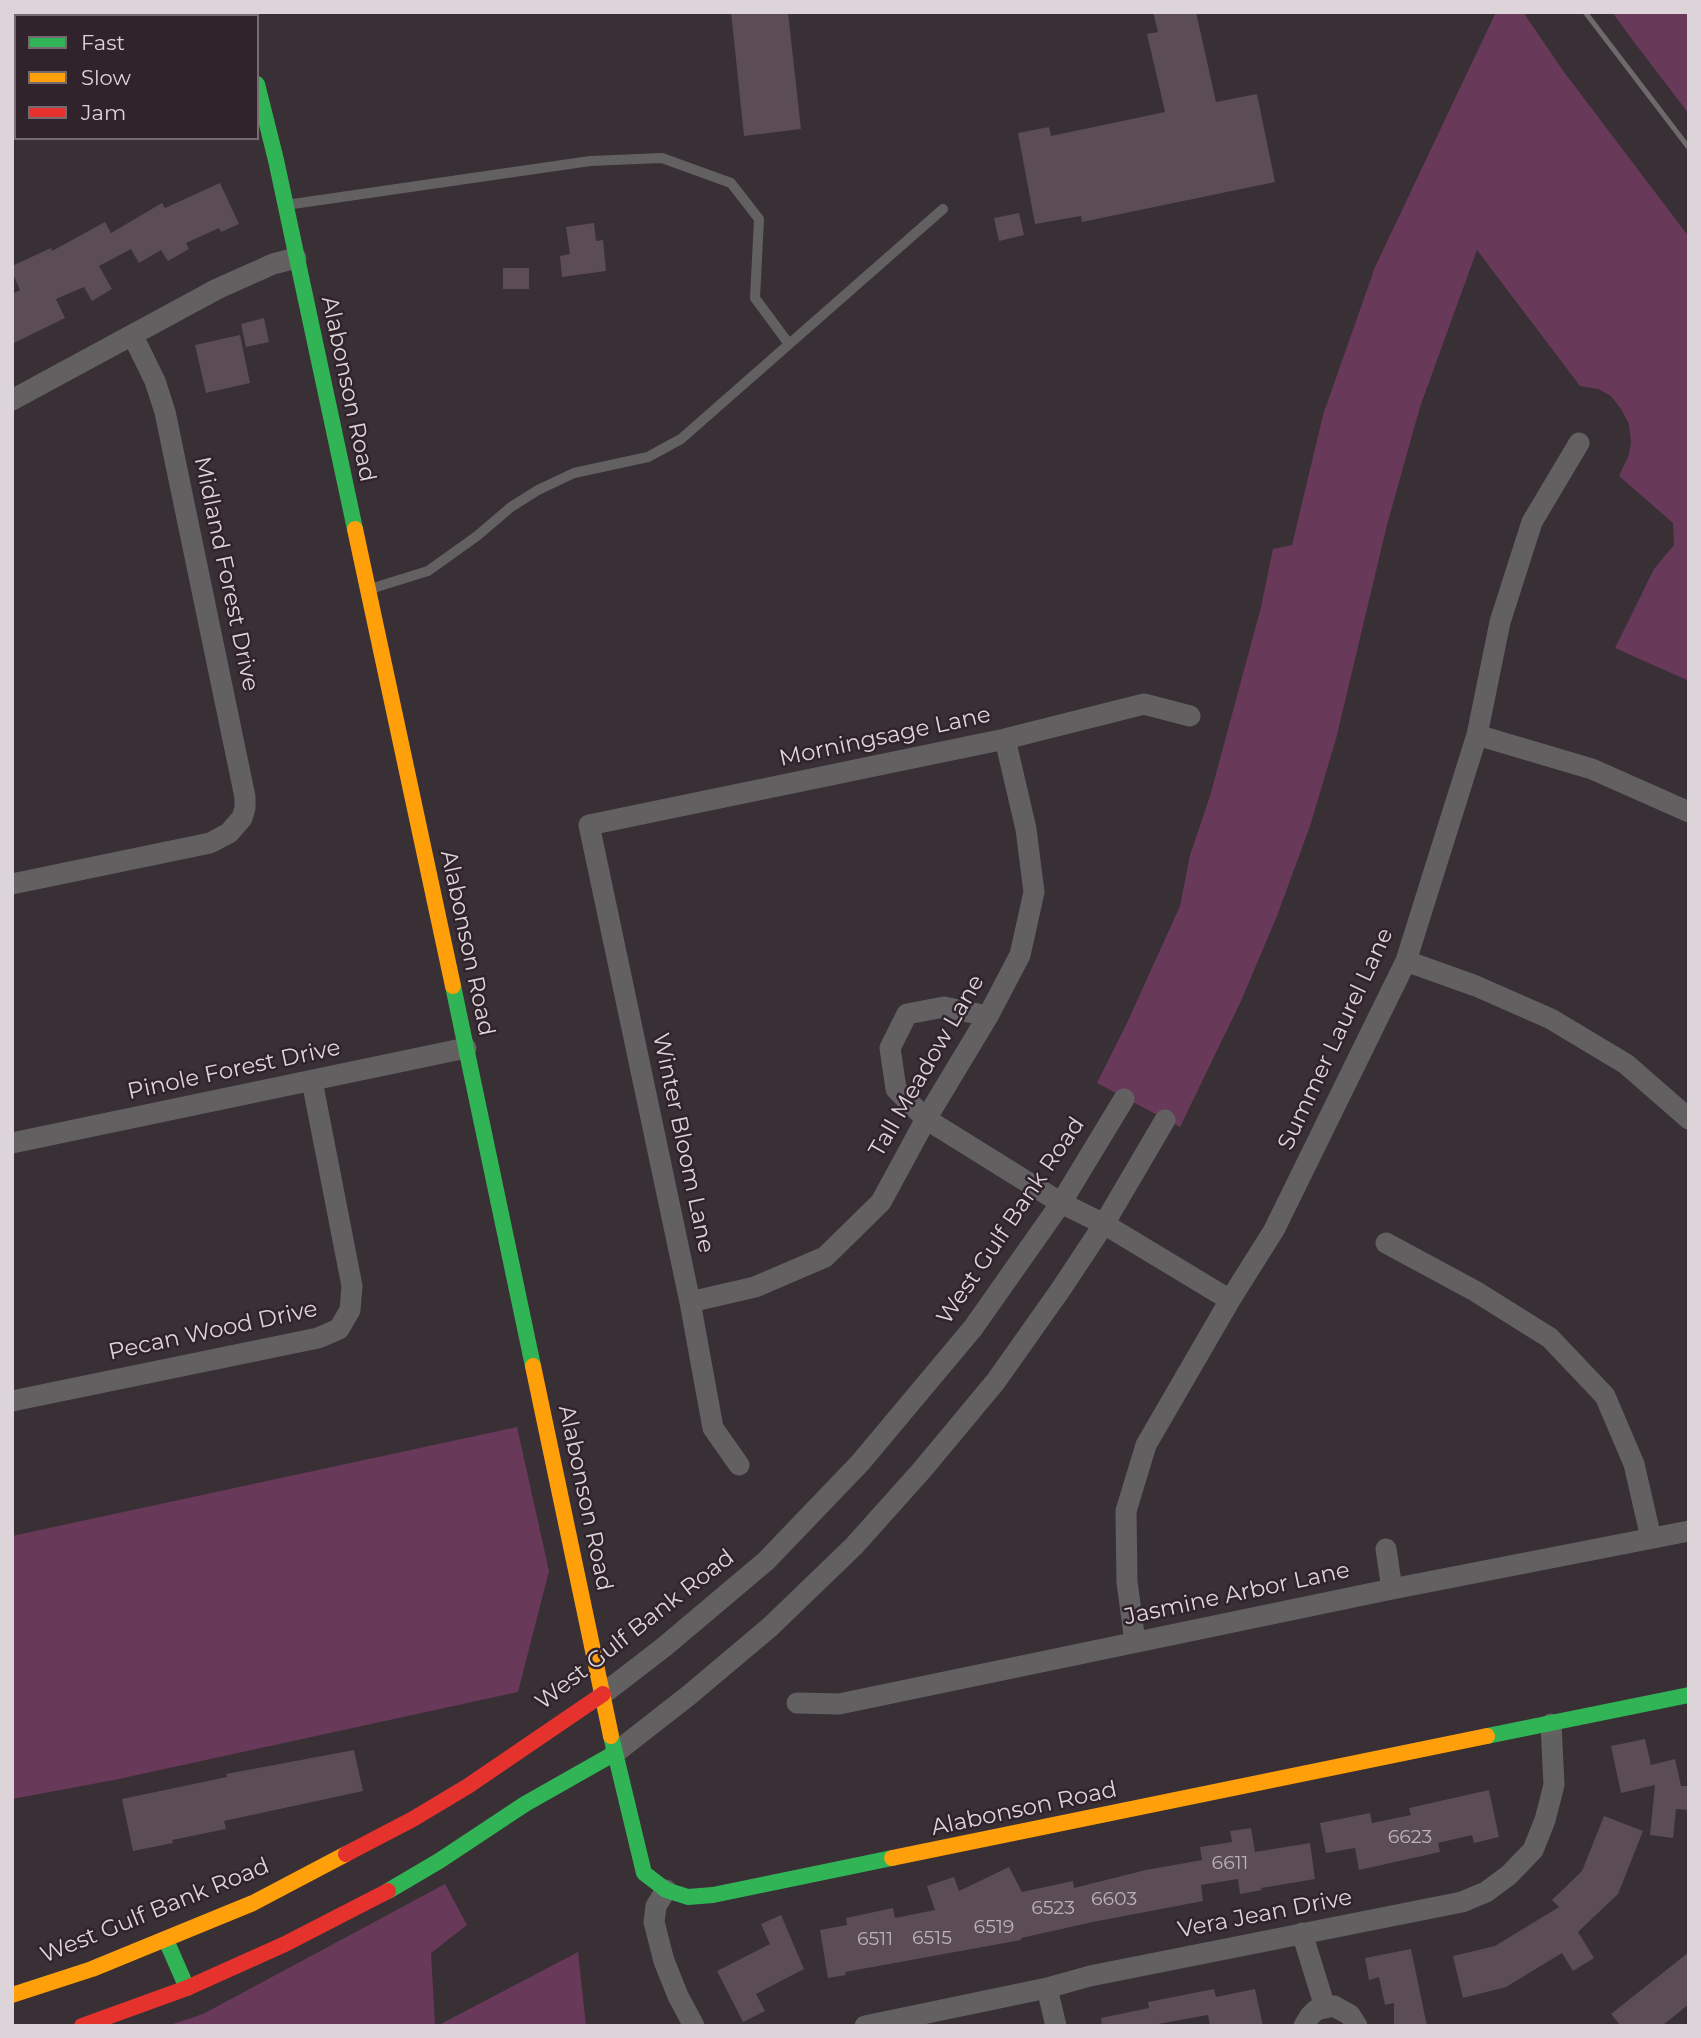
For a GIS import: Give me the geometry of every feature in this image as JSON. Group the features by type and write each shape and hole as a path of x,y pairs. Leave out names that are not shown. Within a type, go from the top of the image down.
{"street":[{"name":"Alabonson Road","path":"259,93 466,1048 615,1753 644,1873 666,1890 688,1897 713,1895 1689,1695"},
{"path":"12,400 217,289 273,264 296,258"},
{"name":"Midland Forest Drive","path":"12,884 210,843 220,839 242,818 245,797 165,412 155,381 133,336"},
{"name":"Summer Laurel Lane","path":"1135,1642 1127,1582 1126,1511 1146,1445 1274,1230 1406,961 1476,735 1500,622 1532,522 1579,443"},
{"name":"Morningsage Lane","path":"589,825 1005,739 1144,704 1189,716"},
{"path":"1476,735 1591,769 1689,812"},
{"name":"Tall Meadow Lane","path":"690,1303 755,1287 825,1257 881,1202 926,1119 988,1016 1020,955 1034,892 1026,829 1005,739"},
{"name":"Winter Bloom Lane","path":"589,825 690,1303 713,1427 739,1465"},
{"path":"1406,961 1476,986 1551,1018 1626,1064 1689,1119"},
{"path":"988,1016 944,1007 907,1014 890,1048 896,1089 926,1119 1060,1203 1104,1224 1230,1300"},
{"name":"Pinole Forest Drive","path":"12,1143 466,1048"},
{"name":"Pecan Wood Drive","path":"12,1401 318,1338 339,1329 350,1311 352,1286 312,1081"},
{"name":"West Gulf Bank Road","path":"12,1995 92,1969 253,1903 413,1819 468,1786 603,1694 664,1647 766,1561 860,1463 973,1328 1060,1203 1124,1100"},
{"path":"82,2026 187,1987 285,1944 372,1900 525,1804 615,1753 688,1696 769,1627 854,1546 996,1381 1104,1224 1165,1120"},
{"path":"1386,1243 1475,1291 1550,1338 1605,1396 1634,1464 1651,1538"},
{"name":"Jasmine Arbor Lane","path":"797,1703 839,1704 1392,1589 1689,1531"},
{"path":"1386,1549 1392,1589"},
{"name":"Vera Jean Drive","path":"865,2026 1048,1988 1090,1976 1462,1902 1486,1892 1509,1875 1533,1850 1545,1820 1554,1785 1551,1724"},
{"path":"666,1890 656,1906 654,1922 664,1961 694,2026"},
{"path":"1302,1933 1325,2007"},
{"path":"166,1940 187,1987"},
{"path":"1048,1988 1056,2026"},
{"path":"1304,2026 1310,2016 1325,2007 1334,2006 1350,2014 1357,2026"}],"lane":[{"path":"285,206 590,161 662,158 731,183 759,219 755,298 789,344"},
{"path":"367,590 428,571 477,536 511,507 538,490 574,473 648,457 681,439 943,209"}],"shaded area":[{"path":"1496,12 1523,12 1564,72 1689,237 1689,681 1615,648 1654,569 1674,545 1673,523 1619,476 1629,455 1629,424 1611,396 1598,389 1580,386 1477,250 1420,407 1387,525 1336,739 1310,826 1277,916 1241,1001 1180,1127 1097,1083 1180,906 1190,855 1210,796 1261,607 1273,549 1292,545 1323,415 1375,267"},
{"path":"1612,12 1689,12 1689,114 1634,42"},
{"path":"517,1427 549,1571 518,1692 114,1780 12,1799 12,1536"},
{"path":"445,1884 467,1925 431,1953 435,2026 167,2026 203,2014"},
{"path":"578,1952 586,2026 437,2026"}],"building":[{"path":"731,12 788,12 801,129 744,136"},
{"path":"1153,12 1196,12 1216,102 1257,94 1275,182 1082,222 1081,216 1035,224 1018,133 1049,127 1051,136 1165,112 1147,34 1158,32"},
{"path":"220,183 239,224 221,232 219,228 186,243 189,249 168,261 161,250 139,263 131,249 99,266 112,289 92,301 84,287 56,299 65,318 12,344 12,294 20,290 12,266 51,248 52,251 105,222 111,233 162,203 165,208"},
{"path":"1019,213 1024,235 999,241 994,218"},
{"path":"594,223 596,241 603,240 606,271 562,277 560,256 570,254 566,227"},
{"path":"503,268 529,268 529,289 503,289"},
{"path":"264,318 269,342 246,347 241,324"},
{"path":"240,335 250,383 206,393 195,345"},
{"path":"1645,1739 1651,1765 1675,1759 1681,1786 1689,1786 1689,1810 1676,1809 1673,1838 1650,1835 1655,1785 1621,1793 1611,1746"},
{"path":"354,1750 363,1791 224,1821 226,1829 133,1851 122,1799 227,1777 226,1774"},
{"path":"1489,1790 1499,1837 1474,1843 1472,1835 1438,1843 1440,1852 1359,1870 1355,1848 1326,1853 1320,1823 1370,1813 1372,1823 1411,1815 1409,1808"},
{"path":"1604,1816 1643,1831 1618,1894 1578,1932 1594,1958 1573,1971 1562,1953 1506,1987 1463,1998 1453,1956 1495,1946 1559,1907 1552,1900 1582,1871"},
{"path":"1251,1828 1255,1852 1310,1843 1315,1879 1240,1894 1238,1879 1201,1885 1203,1901 1093,1922 1021,1940 845,1972 846,1975 828,1978 820,1930 847,1925 846,1918 893,1908 895,1918 935,1910 927,1886 954,1877 959,1891 1009,1867 1022,1892 1073,1881 1074,1888 1146,1870 1202,1860 1200,1847 1232,1842 1230,1831"},
{"path":"781,1915 804,1969 756,1994 765,2011 743,2022 717,1971 770,1944 761,1924"},
{"path":"1411,1949 1427,2026 1394,2026 1394,2003 1385,2005 1379,1977 1369,1980 1365,1958"},
{"path":"1689,1952 1689,2004 1662,2026 1621,2026 1611,2014"},
{"path":"1214,1989 1216,1997 1255,1989 1263,2026 1210,2026 1208,2015 1147,2026 1102,2026 1101,2018 1149,2008 1148,2002"}],"railway":[{"path":"1585,12 1689,148"}],"traffic: fast":[{"path":"259,92 355,529"},
{"path":"453,986 533,1366"},
{"path":"1487,1736 1689,1695"},
{"path":"611,1736 644,1873 666,1890 688,1897 713,1895 892,1858"},
{"path":"388,1891 525,1804 615,1753"},
{"path":"166,1940 187,1988"}],"traffic: slow":[{"path":"355,529 453,986"},
{"path":"533,1366 611,1736"},
{"path":"892,1858 1487,1736"},
{"path":"12,1995 92,1969 253,1903 346,1854"}],"traffic: jam":[{"path":"346,1854 468,1786 603,1694"},
{"path":"82,2026 187,1988 285,1944 388,1891"}]}
